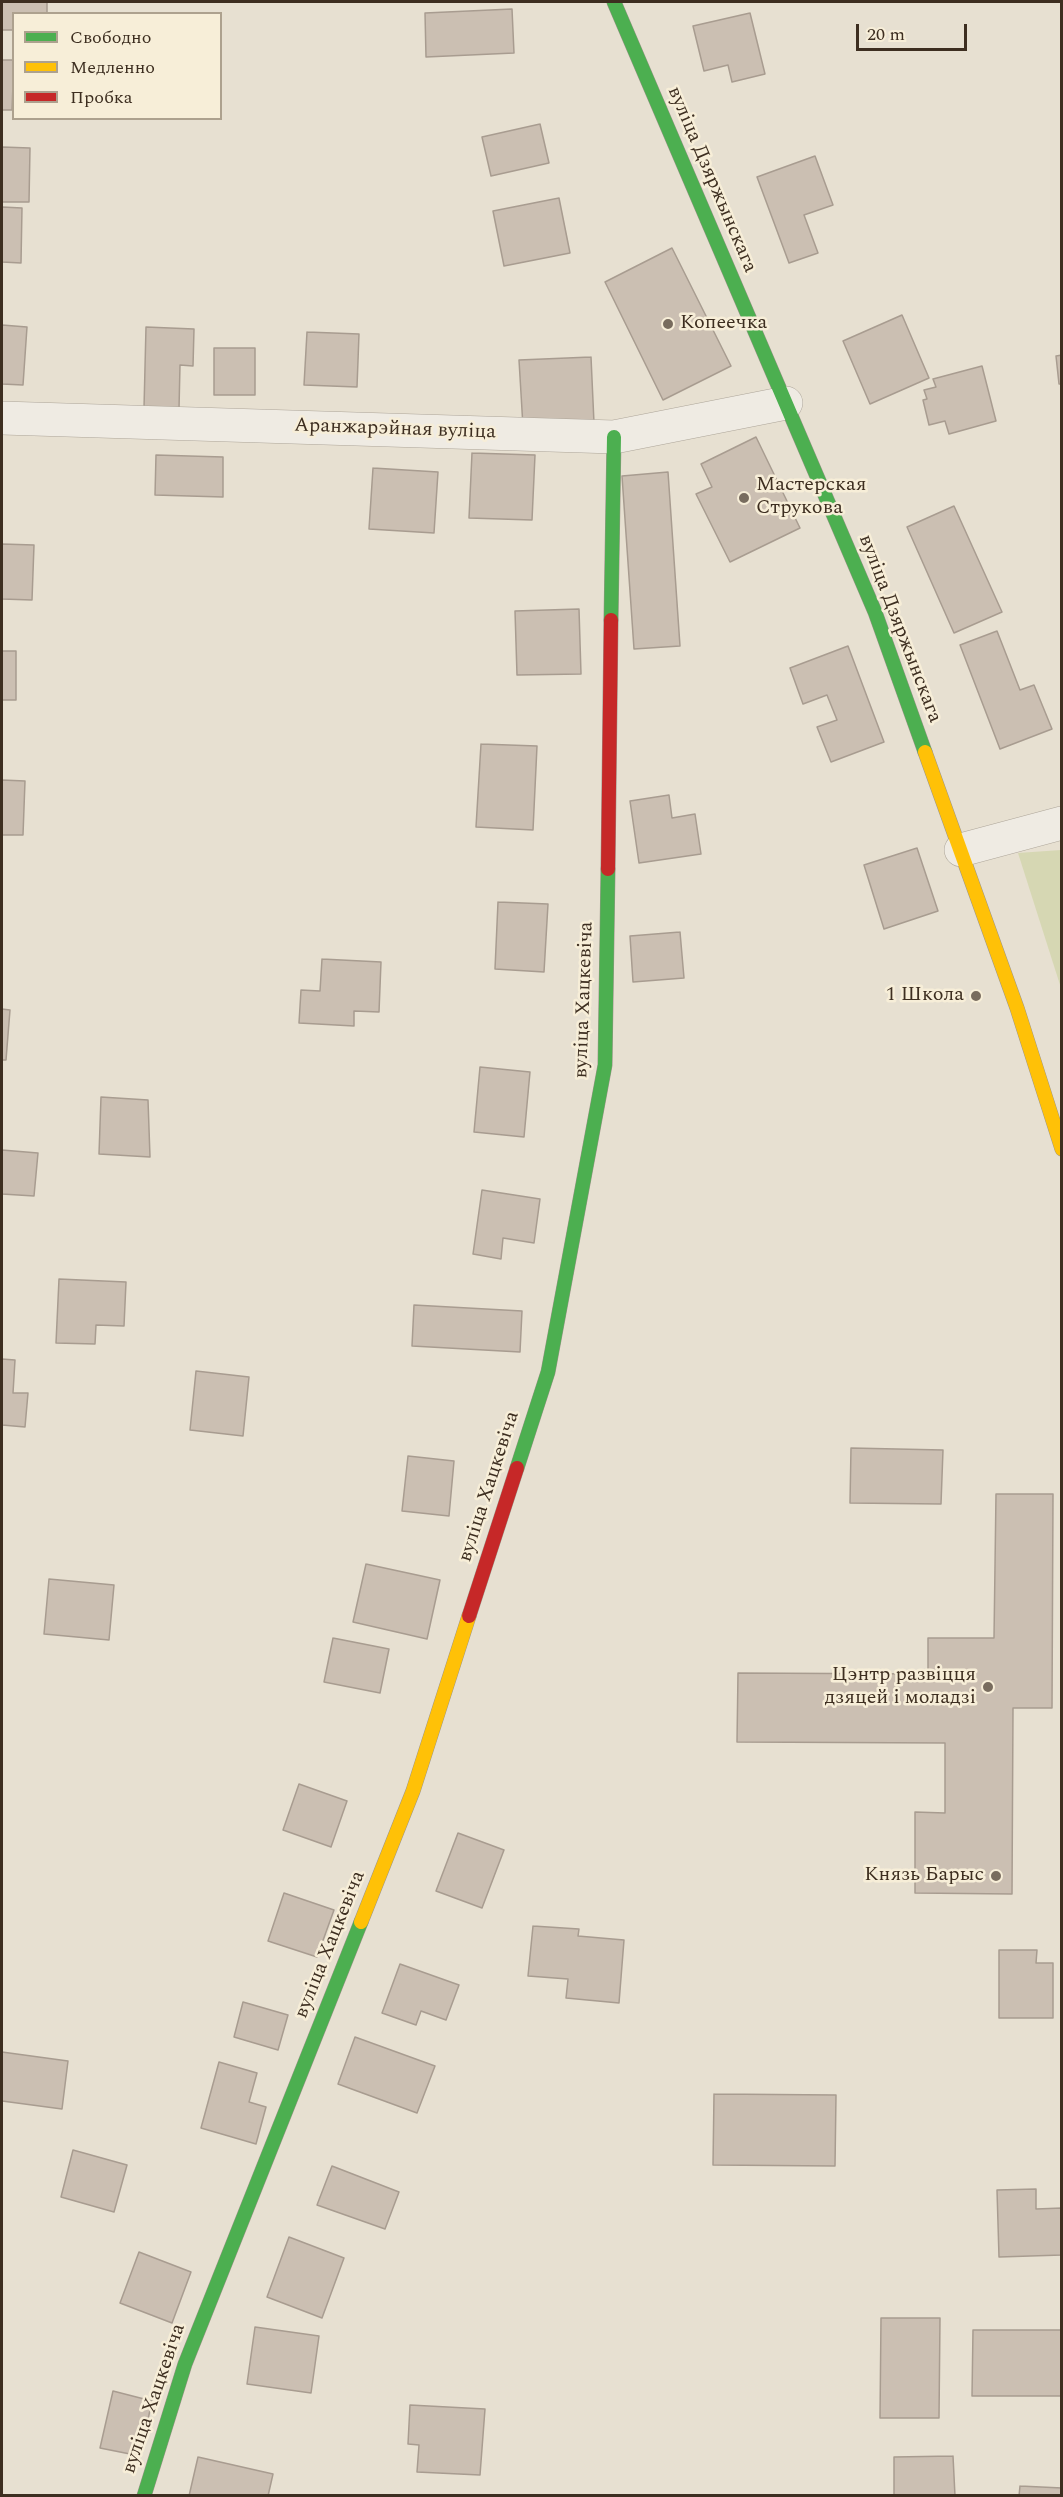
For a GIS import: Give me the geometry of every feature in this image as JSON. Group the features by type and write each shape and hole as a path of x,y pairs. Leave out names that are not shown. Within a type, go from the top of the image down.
{"street":[{"name":"вуліца Дзяржынскага","path":"614,2 875,612 962,850 1017,1008 1062,1149"},
{"name":"Аранжарэйная вуліца","path":"2,418 614,437 786,403"},
{"name":"вуліца Хацкевіча","path":"144,2496 185,2364 413,1791 548,1372 605,1065 614,437"},
{"path":"962,850 1062,823"}],"green space":[{"path":"1062,850 1061,988 1018,853"}],"building":[{"path":"2,2 47,2 47,12 12,12 12,30 2,30"},
{"path":"512,9 514,53 426,57 425,13"},
{"path":"750,13 765,74 732,82 728,65 704,71 693,26"},
{"path":"2,60 12,60 12,110 2,110"},
{"path":"540,124 549,163 491,176 482,137"},
{"path":"2,147 30,148 29,202 2,202"},
{"path":"815,156 833,205 804,215 818,253 789,263 757,177"},
{"path":"559,198 570,253 504,266 493,211"},
{"path":"2,207 22,208 21,263 2,262"},
{"name":"Копеечка","path":"672,248 731,366 663,400 605,282"},
{"path":"902,315 929,378 870,404 843,341"},
{"path":"2,325 27,327 23,385 2,384"},
{"path":"146,327 194,329 193,366 180,365 179,409 144,408"},
{"path":"307,332 359,334 357,387 304,385"},
{"path":"214,348 255,348 255,395 214,395"},
{"path":"1062,355 1062,384 1059,384 1056,356"},
{"path":"591,357 594,423 523,427 519,360"},
{"path":"982,366 996,421 949,434 945,421 929,425 923,400 927,399 924,390 936,387 933,379"},
{"path":"756,437 800,528 730,562 696,494 712,487 701,464"},
{"path":"472,453 535,455 532,520 469,518"},
{"path":"156,455 223,457 223,497 155,495"},
{"path":"373,468 438,472 434,533 369,529"},
{"path":"668,472 680,646 634,649 622,476"},
{"path":"954,506 1002,612 954,633 907,527"},
{"path":"2,544 34,545 32,600 2,599"},
{"path":"579,609 581,674 517,675 515,611"},
{"path":"997,631 1020,690 1034,685 1052,729 1000,749 960,645"},
{"path":"848,646 884,742 831,762 817,727 837,720 827,695 803,704 790,668"},
{"path":"2,651 16,651 16,700 2,700"},
{"path":"481,744 537,746 533,830 476,827"},
{"path":"2,780 25,781 23,835 2,835"},
{"path":"669,795 672,818 695,814 701,854 639,863 630,801"},
{"path":"917,848 938,911 884,929 864,865"},
{"path":"498,902 548,904 544,972 495,969"},
{"path":"680,932 684,978 633,982 630,936"},
{"path":"322,959 381,962 379,1012 354,1011 354,1026 299,1023 301,990 320,991"},
{"path":"2,1009 10,1010 6,1060 2,1060"},
{"path":"480,1067 530,1072 524,1137 474,1132"},
{"path":"101,1097 148,1100 150,1157 99,1154"},
{"path":"2,1150 38,1153 34,1196 2,1194"},
{"path":"482,1190 540,1199 534,1243 503,1238 501,1259 473,1254"},
{"path":"59,1279 126,1282 124,1326 96,1325 95,1344 56,1343"},
{"path":"414,1305 522,1311 520,1352 412,1346"},
{"path":"2,1359 15,1360 13,1393 28,1393 25,1427 2,1425"},
{"path":"196,1371 249,1377 243,1436 190,1430"},
{"path":"851,1448 943,1450 941,1504 850,1503"},
{"path":"408,1456 454,1461 449,1516 402,1511"},
{"path":"996,1494 1053,1494 1052,1708 1013,1708 1012,1894 915,1893 915,1812 945,1813 945,1743 737,1742 738,1673 928,1674 928,1638 994,1638"},
{"path":"366,1564 440,1580 427,1639 353,1622"},
{"path":"49,1579 114,1585 109,1640 44,1634"},
{"path":"333,1638 389,1649 380,1693 324,1682"},
{"path":"299,1784 347,1801 331,1847 283,1830"},
{"path":"458,1833 504,1850 482,1908 436,1891"},
{"path":"284,1893 334,1910 317,1957 268,1941"},
{"path":"533,1926 579,1929 578,1936 624,1940 619,2003 566,1998 568,1979 528,1976"},
{"path":"999,1950 1037,1950 1036,1963 1053,1963 1053,2018 999,2018"},
{"path":"400,1964 459,1985 446,2020 421,2011 416,2025 382,2013"},
{"path":"243,2002 288,2015 278,2050 234,2037"},
{"path":"355,2037 435,2066 417,2113 338,2084"},
{"path":"2,2052 68,2061 62,2109 2,2101"},
{"path":"219,2062 257,2073 249,2102 266,2107 256,2144 201,2128"},
{"path":"714,2094 836,2095 835,2166 713,2165"},
{"path":"73,2150 127,2165 114,2212 61,2197"},
{"path":"332,2166 399,2192 385,2229 317,2205"},
{"path":"1036,2189 1036,2209 1062,2208 1062,2255 999,2257 997,2190"},
{"path":"289,2237 344,2258 322,2318 267,2297"},
{"path":"139,2252 191,2272 172,2323 120,2303"},
{"path":"881,2318 940,2318 939,2418 880,2418"},
{"path":"255,2327 319,2336 311,2393 247,2384"},
{"path":"973,2330 1062,2330 1062,2396 972,2396"},
{"path":"113,2391 152,2401 140,2456 100,2448"},
{"path":"410,2405 485,2409 480,2475 417,2472 419,2445 408,2444"},
{"path":"953,2456 955,2496 894,2496 894,2457"},
{"path":"198,2457 273,2474 268,2496 189,2496"},
{"path":"1020,2486 1062,2488 1062,2496 1019,2496"}],"traffic: fast":[{"path":"614,2 875,612 925,752"},
{"path":"611,620 614,437"},
{"path":"517,1468 548,1372 605,1065 608,869"},
{"path":"144,2496 185,2364 361,1922"}],"traffic: slow":[{"path":"925,752 1017,1008 1062,1149"},
{"path":"361,1922 413,1791 469,1616"}],"traffic: jam":[{"path":"608,869 611,620"},
{"path":"469,1616 517,1468"}],"place":[{"name":"Копеечка","path":"668,324"},
{"name":"Мастерская Струкова","path":"744,498"},
{"name":"1 Школа","path":"976,996"},
{"name":"Цэнтр развіцця дзяцей і моладзі","path":"988,1687"},
{"name":"Князь Барыс","path":"996,1876"}]}
